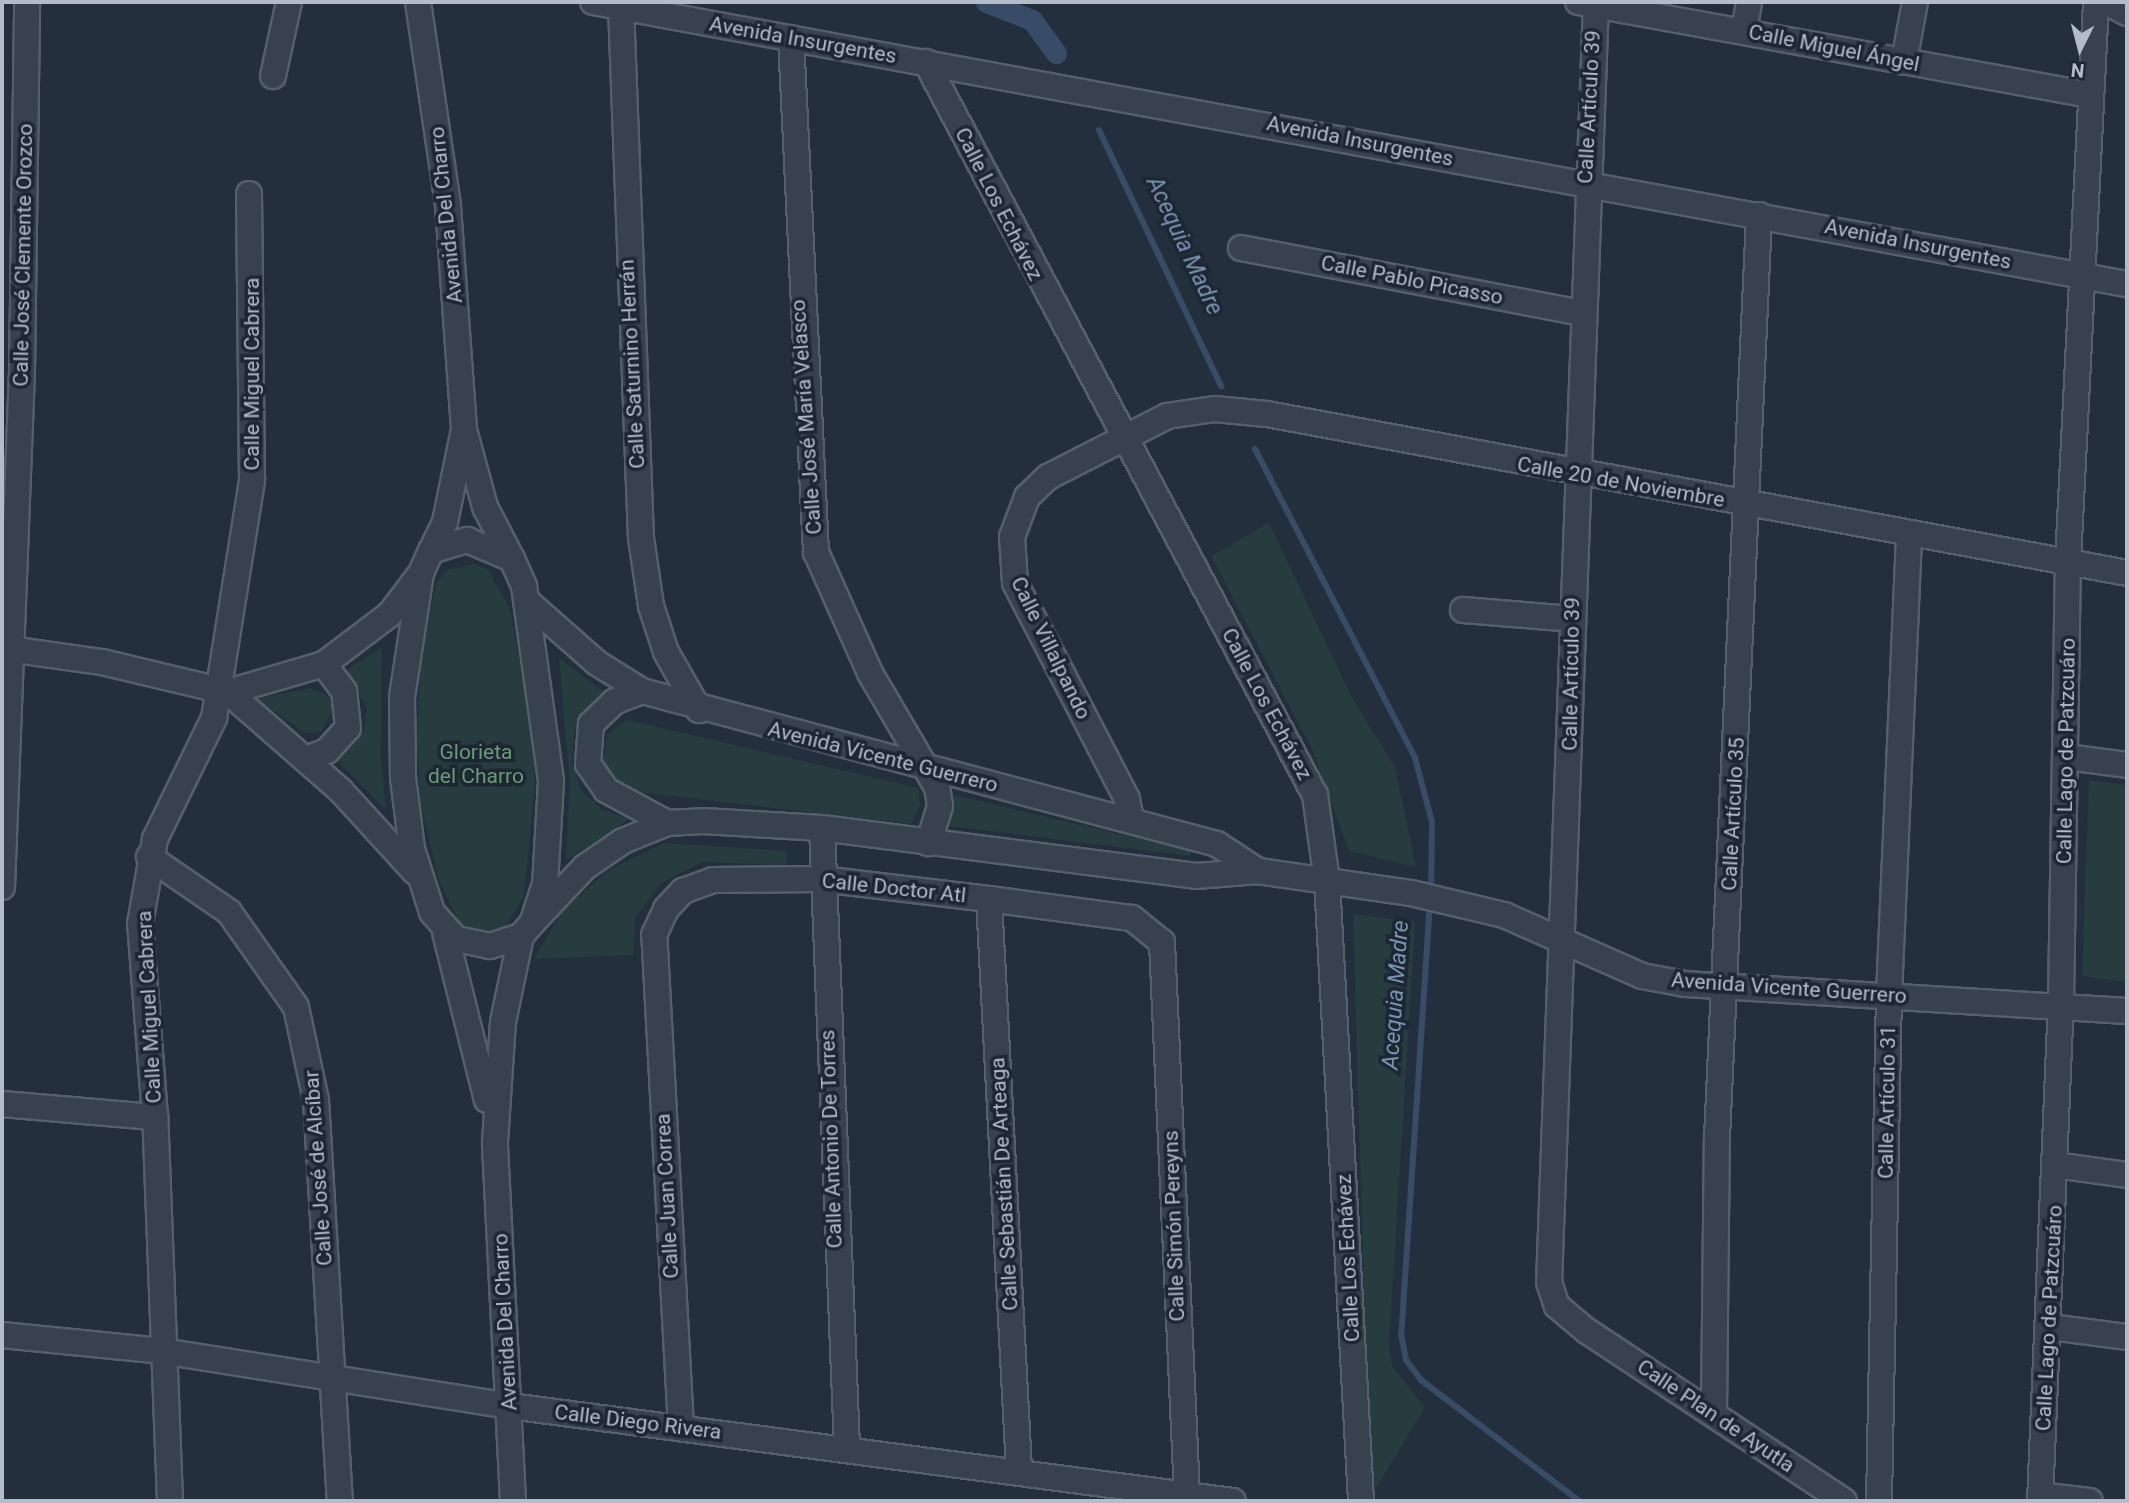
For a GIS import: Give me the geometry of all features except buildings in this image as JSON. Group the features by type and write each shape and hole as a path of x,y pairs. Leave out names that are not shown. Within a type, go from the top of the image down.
{"street":[{"name":"Calle José Clemente Orozco","path":"2,887 6,648 27,2"},
{"path":"273,76 289,2"},
{"name":"Avenida Del Charro","path":"418,2 448,206 464,430 485,507 512,559 529,603 551,781 545,884 527,929 500,1044 495,1142 513,1501"},
{"name":"Avenida Insurgentes","path":"593,2 2127,284"},
{"path":"1744,31 1749,2"},
{"path":"1904,62 1915,2"},
{"name":"Calle Lago de Patzcuáro","path":"2040,1498 2050,1327 2061,1003 2067,757 2068,561 2096,2"},
{"path":"2106,2 2127,13"},
{"name":"Calle Miguel Ángel","path":"1590,3 2090,95"},
{"name":"Calle Artículo 39","path":"1587,1331 1557,1306 1549,1282 1563,942 1590,3"},
{"name":"Calle Saturnino Herrán","path":"621,6 640,538 666,652 699,710"},
{"name":"Calle José María Velasco","path":"791,38 816,552 870,673 926,768 940,806 929,843"},
{"name":"Calle Los Echávez","path":"926,62 1119,435 1305,771 1321,824 1327,881 1361,1501"},
{"name":"Calle Miguel Cabrera","path":"170,1501 162,1351 155,1117 140,924 149,857 210,729 224,691 255,440 249,194"},
{"name":"Calle Artículo 35","path":"1714,1413 1725,987 1759,215"},
{"name":"Calle Pablo Picasso","path":"1241,248 1582,313"},
{"name":"Calle 20 de Noviembre","path":"1119,435 1167,415 1215,409 2127,573"},
{"name":"Avenida Del Charro","path":"426,562 445,522 464,430"},
{"name":"Calle Villalpando","path":"1119,435 1027,497 1014,523 1012,564 1026,606 1127,799 1131,820"},
{"name":"Calle Artículo 31","path":"1879,1501 1889,995 1909,534"},
{"path":"6,648 224,691 324,664 390,614 426,562 467,540 512,559"},
{"path":"418,875 402,739 426,562"},
{"name":"Avenida Vicente Guerrero","path":"529,603 597,663 642,691 699,710 1217,844 1258,871"},
{"path":"1463,610 1572,619"},
{"path":"306,759 327,751 348,728 344,691 324,664"},
{"path":"224,691 306,759 418,875"},
{"path":"642,691 614,702 591,724 588,764 606,790 667,823"},
{"path":"2067,757 2127,765"},
{"name":"Avenida Vicente Guerrero","path":"527,929 585,867 623,841 667,823 822,828 1195,876 1258,871 1411,893 1452,901 1563,942 1642,976 1725,987 2061,1003 2127,1012"},
{"name":"Calle Antonio De Torres","path":"822,828 821,879 846,1449"},
{"name":"Calle José de Alcíbar","path":"149,857 229,912 296,1007 316,1100 340,1501"},
{"name":"Avenida Del Charro","path":"418,875 445,932 495,1142"},
{"name":"Calle Doctor Atl","path":"655,965 661,917 695,884 821,879 1132,918 1157,932 1166,958"},
{"name":"Calle Sebastián De Arteaga","path":"989,899 1019,1469"},
{"path":"445,932 478,946 527,929"},
{"name":"Calle Simón Pereyns","path":"1166,958 1187,1494"},
{"name":"Calle Juan Correa","path":"655,965 681,1428"},
{"path":"2,1104 155,1117"},
{"path":"2055,1165 2127,1175"},
{"path":"2050,1327 2127,1337"},
{"name":"Calle Plan de Ayutla","path":"1587,1331 1844,1501"},
{"name":"Calle Diego Rivera","path":"2,1335 162,1351 333,1375 510,1406 1019,1469 1233,1501"},
{"path":"2040,1498 2090,1501"}],"green space":[{"path":"1269,523 1350,694 1395,767 1416,867 1349,851 1313,751 1211,556"},
{"name":"Glorieta del Charro","path":"474,564 488,570 510,609 533,731 535,785 524,896 505,927 485,935 459,923 438,878 420,798 417,743 420,661 436,583 447,570"},
{"path":"382,647 381,757 386,811 338,761 363,732 367,708 345,671"},
{"path":"559,658 606,694 575,729 572,760 580,789 601,809 629,819 566,860 570,783"},
{"path":"311,688 328,696 333,708 322,731 305,733 256,699"},
{"path":"628,720 918,788 920,805 911,824 630,791 609,778 602,764 608,733"},
{"path":"2089,780 2127,785 2127,982 2082,976"},
{"path":"954,795 1191,851 1190,856 949,826"},
{"path":"664,843 787,851 786,865 702,862 661,883 635,918 633,955 534,959 561,913 607,871"},
{"path":"1353,914 1415,922 1389,1343 1392,1366 1425,1407 1370,1498"}],"waterway":[{"name":"Acequia Madre","path":"986,2 1032,20 1056,53"},
{"name":"Acequia Madre","path":"1099,130 1221,386"},
{"name":"Acequia Madre","path":"1255,449 1415,758 1432,822 1431,891"},
{"name":"Acequia Madre","path":"1430,902 1401,1334 1406,1360 1421,1380 1579,1501"}]}
